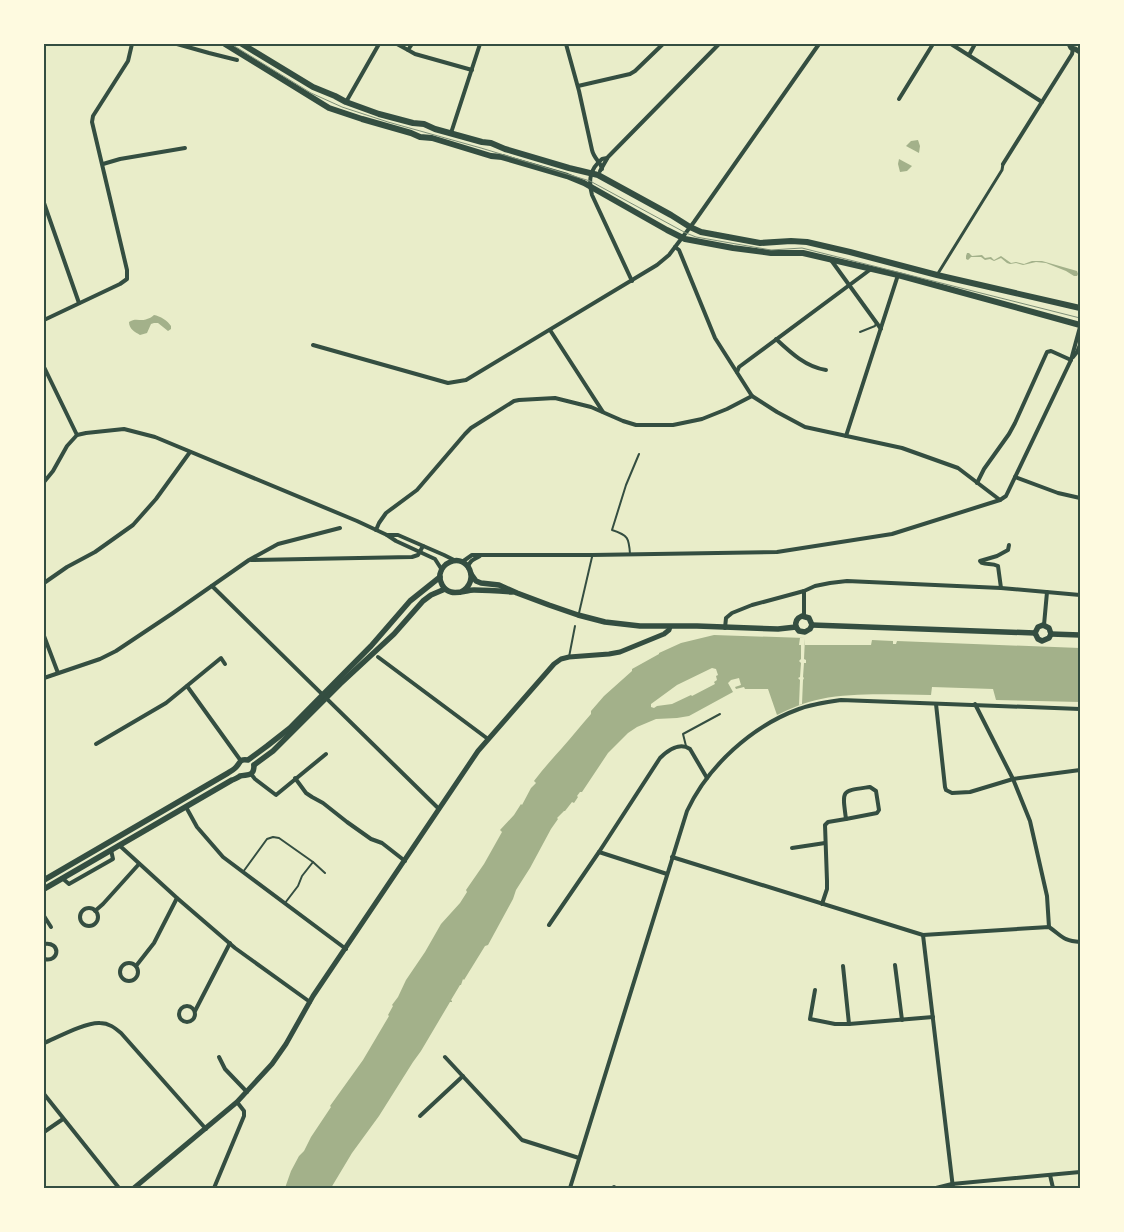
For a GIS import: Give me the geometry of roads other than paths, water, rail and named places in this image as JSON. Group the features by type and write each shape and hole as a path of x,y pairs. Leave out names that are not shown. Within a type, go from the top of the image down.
{"main road":[{"path":"225,44 330,108 420,137 432,138 489,156 567,176 590,186 682,238 771,253 803,253 898,275 1080,326"},
{"path":"242,44 313,87 379,114 424,124 435,129 491,143 514,152 591,173 602,172 701,232 760,242 807,242 937,275 1080,308"},
{"path":"517,593 483,590 452,592 445,589 440,577 442,570 447,564 458,562 468,568 476,581 499,585 578,615 605,622 640,626 778,629 796,627"},
{"path":"461,592 469,585 471,574"},
{"path":"44,889 186,807 242,776 251,774 254,765 274,751 410,601 440,577"},
{"path":"338,682 394,634 423,601 445,589"},
{"path":"804,616 811,620 812,625 805,632 799,631 795,623 797,619 804,616"},
{"path":"812,625 1035,633"},
{"path":"1044,625 1049,628 1051,634 1048,640 1042,641 1036,638 1035,633 1038,627 1044,625"},
{"path":"1051,634 1080,635"},
{"path":"248,760 280,737 316,705"},
{"path":"44,880 228,773 241,760 251,761 254,765"},
{"path":"237,766 238,772 242,776"}],"street":[{"path":"44,320 127,279 127,270 92,116 128,61 132,44"},
{"path":"177,44 208,54 237,60"},
{"path":"346,102 379,44"},
{"path":"397,44 415,54 472,70"},
{"path":"408,50 412,44"},
{"path":"451,133 480,44"},
{"path":"566,44 578,86 593,155 601,164 602,172"},
{"path":"578,86 630,74 663,44"},
{"path":"602,172 607,158 719,44"},
{"path":"313,345 448,384 466,380 632,281 669,255 819,44"},
{"path":"899,99 933,44"},
{"path":"951,44 1042,102"},
{"path":"969,55 976,44"},
{"path":"1069,44 1070,47 1076,47"},
{"path":"1076,47 1080,52"},
{"path":"937,275 1076,47"},
{"path":"103,164 120,159 185,148"},
{"path":"607,158 598,161 591,173 590,186 592,195 632,281"},
{"path":"44,202 79,303"},
{"path":"675,247 679,250 715,338 752,396 805,427 906,449 958,468 1000,500"},
{"path":"830,259 881,329"},
{"path":"737,372 739,367 871,269"},
{"path":"846,436 898,275"},
{"path":"1072,358 1080,326"},
{"path":"550,330 603,412"},
{"path":"776,339 805,363 817,369 826,370"},
{"path":"387,535 398,535 458,562 472,555 781,552 892,534 1000,500 1006,496 1080,345"},
{"path":"977,483 990,460 1009,434 1047,352 1051,351 1072,358"},
{"path":"44,367 77,435"},
{"path":"376,530 386,513 418,490 471,428 514,401 555,398 586,406 636,425 673,425 702,419 752,396"},
{"path":"44,482 67,446 77,435 124,429 155,437 376,530 435,559 442,570"},
{"path":"44,583 95,552 133,525 156,499 190,452"},
{"path":"1015,477 1058,493 1080,498"},
{"path":"44,678 100,659 116,651 249,560 278,544 340,528"},
{"path":"1001,588 998,566 991,563 984,564 980,561 998,556 1008,550 1009,545"},
{"path":"249,560 412,557 418,555 423,546"},
{"path":"468,568 473,559 482,555"},
{"path":"725,628 726,618 732,613 752,605 804,591 815,586 847,581 1001,588 1080,595"},
{"path":"212,586 439,809"},
{"path":"804,591 804,616"},
{"path":"1044,625 1047,592"},
{"path":"134,1188 237,1102 272,1064 310,1002 478,751 554,664 561,659 569,657 609,654 626,650 666,633 670,626"},
{"path":"44,636 58,673"},
{"path":"378,657 488,739"},
{"path":"96,744 166,703 221,658 225,664"},
{"path":"187,686 241,760"},
{"path":"570,1188 687,811 694,796 725,757 744,740 768,724 800,708 841,700 1080,709"},
{"path":"936,704 945,787 946,790 952,793 970,792 1013,779 1080,770"},
{"path":"975,704 1013,779 1034,836 1047,896 1049,927"},
{"path":"549,925 660,758 666,752 681,745 686,746 690,749 707,778"},
{"path":"251,774 276,795 294,778 326,754"},
{"path":"294,778 306,793 324,803 347,822 382,843 405,861"},
{"path":"822,904 827,881 825,825 828,822 846,819 877,813 879,810 876,791 870,787 847,792 843,798 846,819"},
{"path":"186,807 197,827 223,857 346,949"},
{"path":"792,848 825,843"},
{"path":"120,845 177,898 230,943 310,1002"},
{"path":"599,852 667,874"},
{"path":"672,857 923,935 1049,927 1064,939 1079,942"},
{"path":"95,911 139,864"},
{"path":"136,966 154,943 177,898"},
{"path":"88,908 95,911 98,916 94,924 88,926 82,923 80,918 83,911 88,908"},
{"path":"44,916 50,927"},
{"path":"923,935 952,1186"},
{"path":"195,1011 191,1007 184,1007 180,1011 180,1019 187,1022 192,1021 195,1011 230,943"},
{"path":"44,944 52,944 56,951 53,958 44,959"},
{"path":"131,963 136,966 138,974 135,980 130,982 122,978 120,971 123,966 131,963"},
{"path":"895,965 902,1020"},
{"path":"843,966 849,1024"},
{"path":"814,990 810,1019 836,1024 849,1024 933,1017"},
{"path":"44,1042 90,1024 100,1023 111,1026 121,1033 206,1128"},
{"path":"219,1057 226,1069 247,1092"},
{"path":"445,1057 522,1140 579,1158"},
{"path":"420,1116 463,1076"},
{"path":"44,1094 118,1188"},
{"path":"214,1188 244,1116 244,1111 237,1102"},
{"path":"44,1132 64,1119"},
{"path":"936,1188 1080,1172"},
{"path":"1050,1175 1053,1188"}],"lane":[{"path":"860,332 875,326 876,323"},
{"path":"630,554 627,538 622,533 612,530 626,485 639,454"},
{"path":"578,615 592,555"},
{"path":"569,657 575,626"},
{"path":"686,746 683,734 720,714"},
{"path":"243,872 267,839 273,837 279,838 325,873"},
{"path":"285,904 313,862"}],"tram line":[{"path":"231,44 311,93 342,107 590,181 696,237 771,250 802,248 1080,318"}]}
